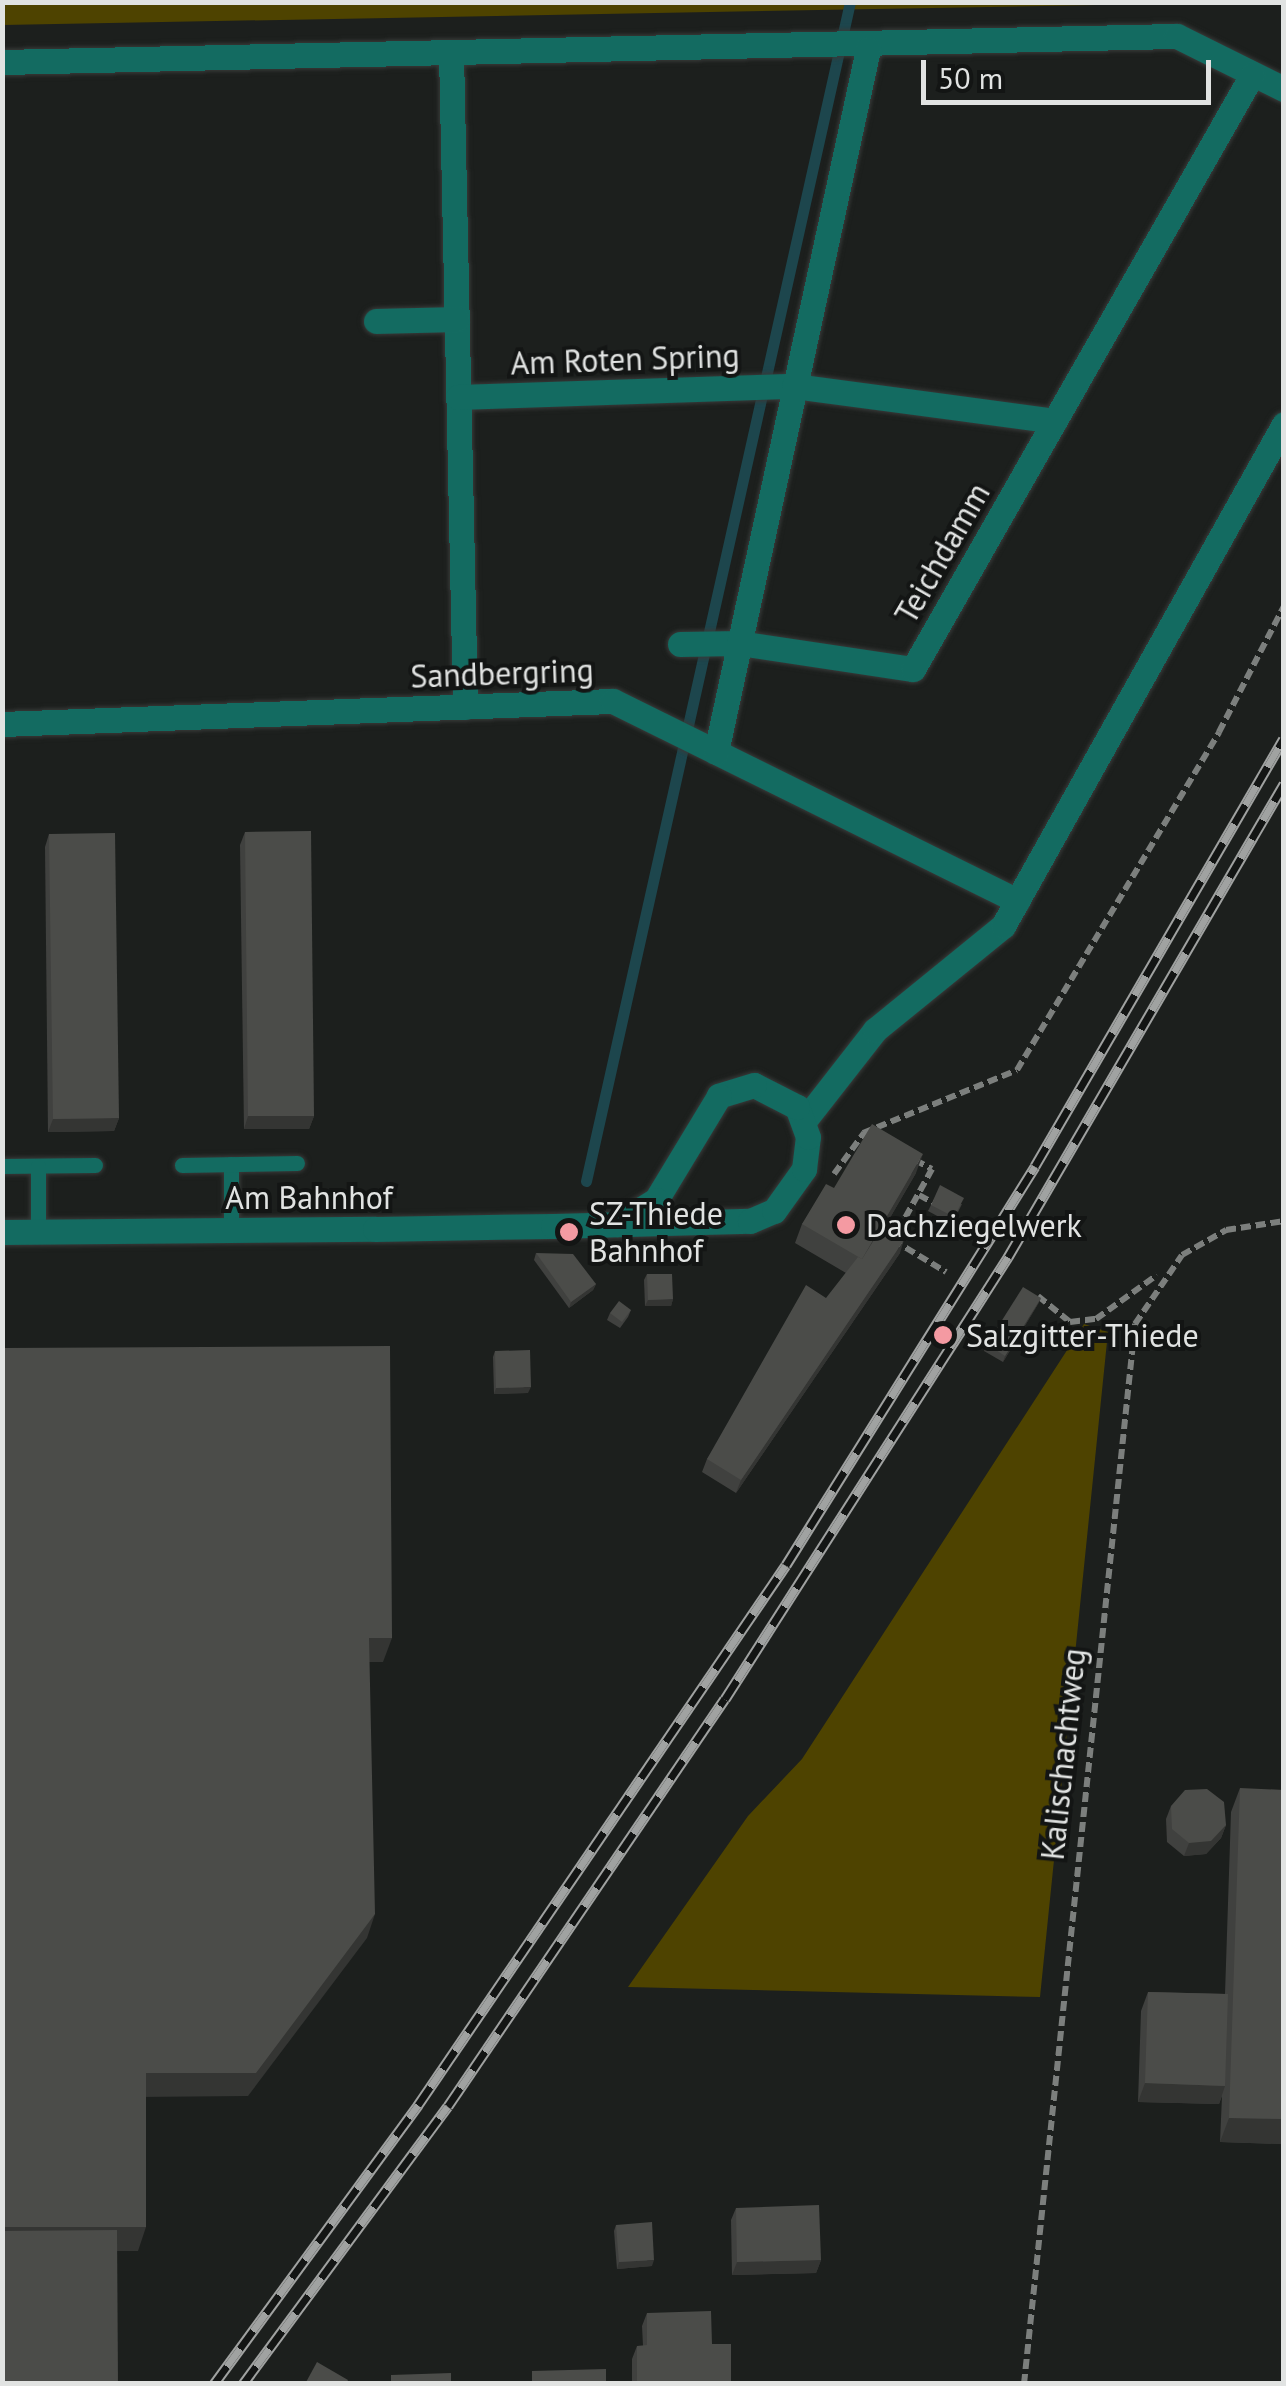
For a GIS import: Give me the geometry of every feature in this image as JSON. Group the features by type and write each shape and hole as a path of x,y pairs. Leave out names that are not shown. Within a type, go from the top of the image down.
{"street":[{"path":"2,62 452,52 862,49 1177,36 1284,89"},
{"path":"708,748 739,643 786,386 862,49"},
{"path":"452,52 464,706"},
{"name":"Teichdamm","path":"680,644 739,643 914,669 1252,74"},
{"path":"376,321 457,318"},
{"path":"786,386 1055,421"},
{"name":"Am Roten Spring","path":"458,397 786,386"},
{"path":"804,1169 804,1121 875,1030 1003,926 1284,424"},
{"name":"Sandbergring","path":"2,724 614,702 1017,901"},
{"path":"616,1224 656,1200 726,1091 770,1089 804,1121"},
{"name":"Am Bahnhof","path":"2,1232 616,1224 762,1218 804,1169"}],"lane":[{"path":"182,1165 297,1163"},
{"path":"231,1164 231,1230"},
{"path":"2,1166 95,1165"},
{"path":"38,1166 38,1232"}],"path":[{"path":"804,1169 838,1174 864,1133 1018,1070 1220,732 1284,606"},
{"path":"864,1133 880,1142"},
{"path":"898,1151 932,1169 893,1240 946,1272"},
{"path":"918,1195 935,1204"},
{"path":"1038,1296 1070,1322 1096,1319 1226,1230 1284,1221"},
{"name":"Kalischachtweg","path":"1024,2384 1127,1371 1135,1324 1164,1269"},
{"path":"982,1334 1001,1346 1008,1334"}],"shaded area":[{"path":"3,2 1205,2 1205,3 3,25"},
{"path":"1084,1324 1108,1332 1040,1997 628,1987 748,1816 802,1759"}],"building":[{"path":"311,831 314,1116 248,1116 245,832"},
{"path":"115,833 119,1118 53,1119 49,834"},
{"name":"Dachziegelwerk","path":"872,1124 923,1154 862,1259 802,1224 826,1184 834,1188"},
{"path":"940,1185 964,1198 954,1217 931,1205"},
{"path":"882,1227 904,1240 741,1480 707,1459 806,1285 826,1298 858,1257 862,1259"},
{"path":"536,1253 573,1254 596,1284 571,1302"},
{"path":"647,1274 672,1274 673,1299 648,1300"},
{"path":"1023,1287 1041,1298 1005,1356 987,1344"},
{"path":"619,1301 631,1310 622,1322 610,1313"},
{"path":"390,1346 392,1638 369,1638 375,1914 256,2073 146,2073 146,2227 2,2227 2,1348"},
{"path":"530,1350 531,1387 496,1388 495,1351"},
{"path":"1240,1788 1284,1790 1284,2119 1229,2118"},
{"path":"1207,1789 1224,1802 1226,1825 1211,1841 1189,1843 1172,1829 1171,1806 1185,1790"},
{"path":"1148,1992 1228,1994 1225,2086 1145,2083"},
{"path":"819,2205 821,2260 737,2262 736,2208"},
{"path":"652,2222 654,2260 619,2262 616,2225"},
{"path":"117,2230 118,2384 2,2384 2,2231"},
{"path":"711,2311 712,2344 731,2344 731,2384 637,2384 637,2346 647,2345 647,2313"},
{"path":"317,2362 348,2380 346,2384 305,2384"},
{"path":"606,2369 606,2384 532,2384 532,2371"},
{"path":"451,2373 451,2384 391,2384 391,2375"}],"waterway":[{"path":"586,1181 850,2"}],"railway":[{"path":"214,2384 418,2105 786,1565 1035,1166 1284,739"},
{"path":"243,2384 448,2106 725,1699 1008,1257 1284,784"}],"place":[{"name":"Dachziegelwerk","path":"846,1225"},
{"name":"SZ-Thiede Bahnhof","path":"569,1232"},
{"name":"Salzgitter-Thiede","path":"943,1335"}]}
